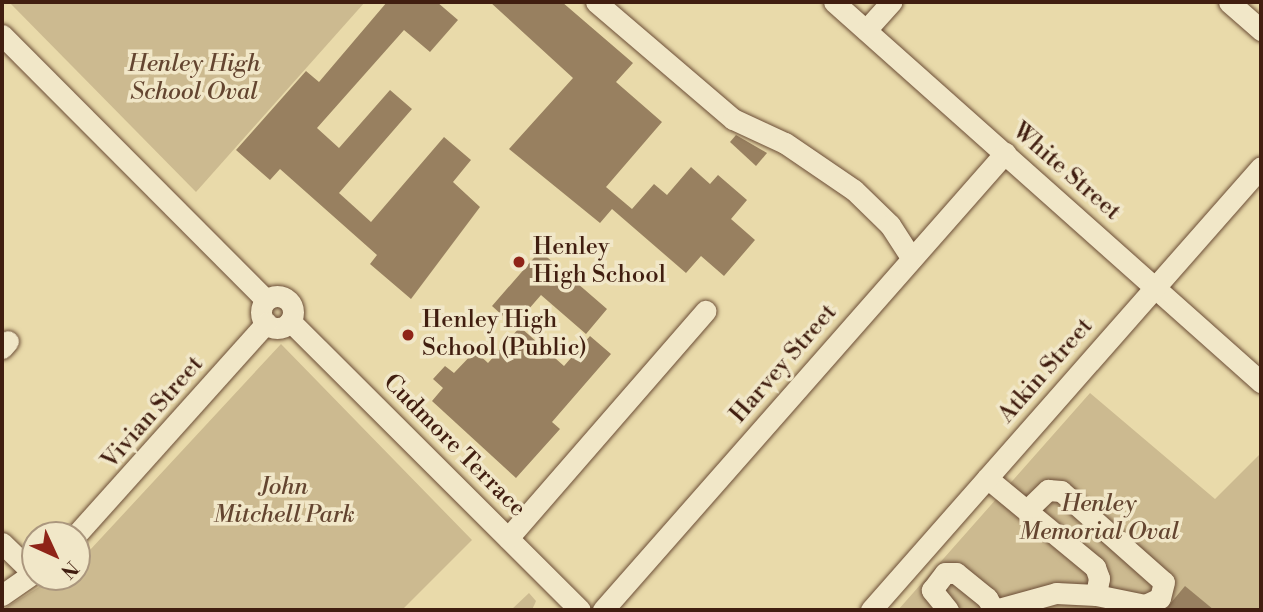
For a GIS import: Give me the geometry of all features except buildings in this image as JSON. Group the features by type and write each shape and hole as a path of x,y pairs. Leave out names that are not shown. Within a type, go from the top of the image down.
{"street":[{"path":"596,2 733,118 785,143 854,190 890,225 912,259"},
{"name":"White Street","path":"834,2 1261,382"},
{"path":"866,30 891,2"},
{"path":"1229,2 1261,30"},
{"path":"4,41 267,300"},
{"name":"Harvey Street","path":"603,610 1005,153"},
{"name":"Atkin Street","path":"871,610 1261,167"},
{"path":"277,296 288,300 293,311 290,321 282,327 266,323 261,313 267,300 277,296"},
{"path":"508,538 705,311"},
{"name":"Cudmore Terrace","path":"290,321 508,538 557,602 580,610"},
{"name":"Vivian Street","path":"89,521 266,323"},
{"path":"987,478 1096,568 1099,578 1096,595"},
{"path":"948,610 932,590 945,573 956,573 988,598 994,610 1056,593 1096,595 1144,604 1160,598 1164,582 1061,491 1048,490 1027,510"},
{"path":"2,543 21,561"},
{"path":"2,595 21,582"}],"green space":[{"name":"Henley High School Oval","path":"9,2 365,2 196,192"},
{"name":"John Mitchell Park","path":"281,344 472,540 402,610 2,610 33,591 91,591 91,549"},
{"name":"Henley Memorial Oval","path":"1090,393 1215,499 1261,453 1261,610 898,610"},
{"path":"529,593 536,601 532,610 511,610"}],"place":[{"name":"Henley High School","path":"519,262"},
{"name":"Henley High School (Public)","path":"408,335"}]}
